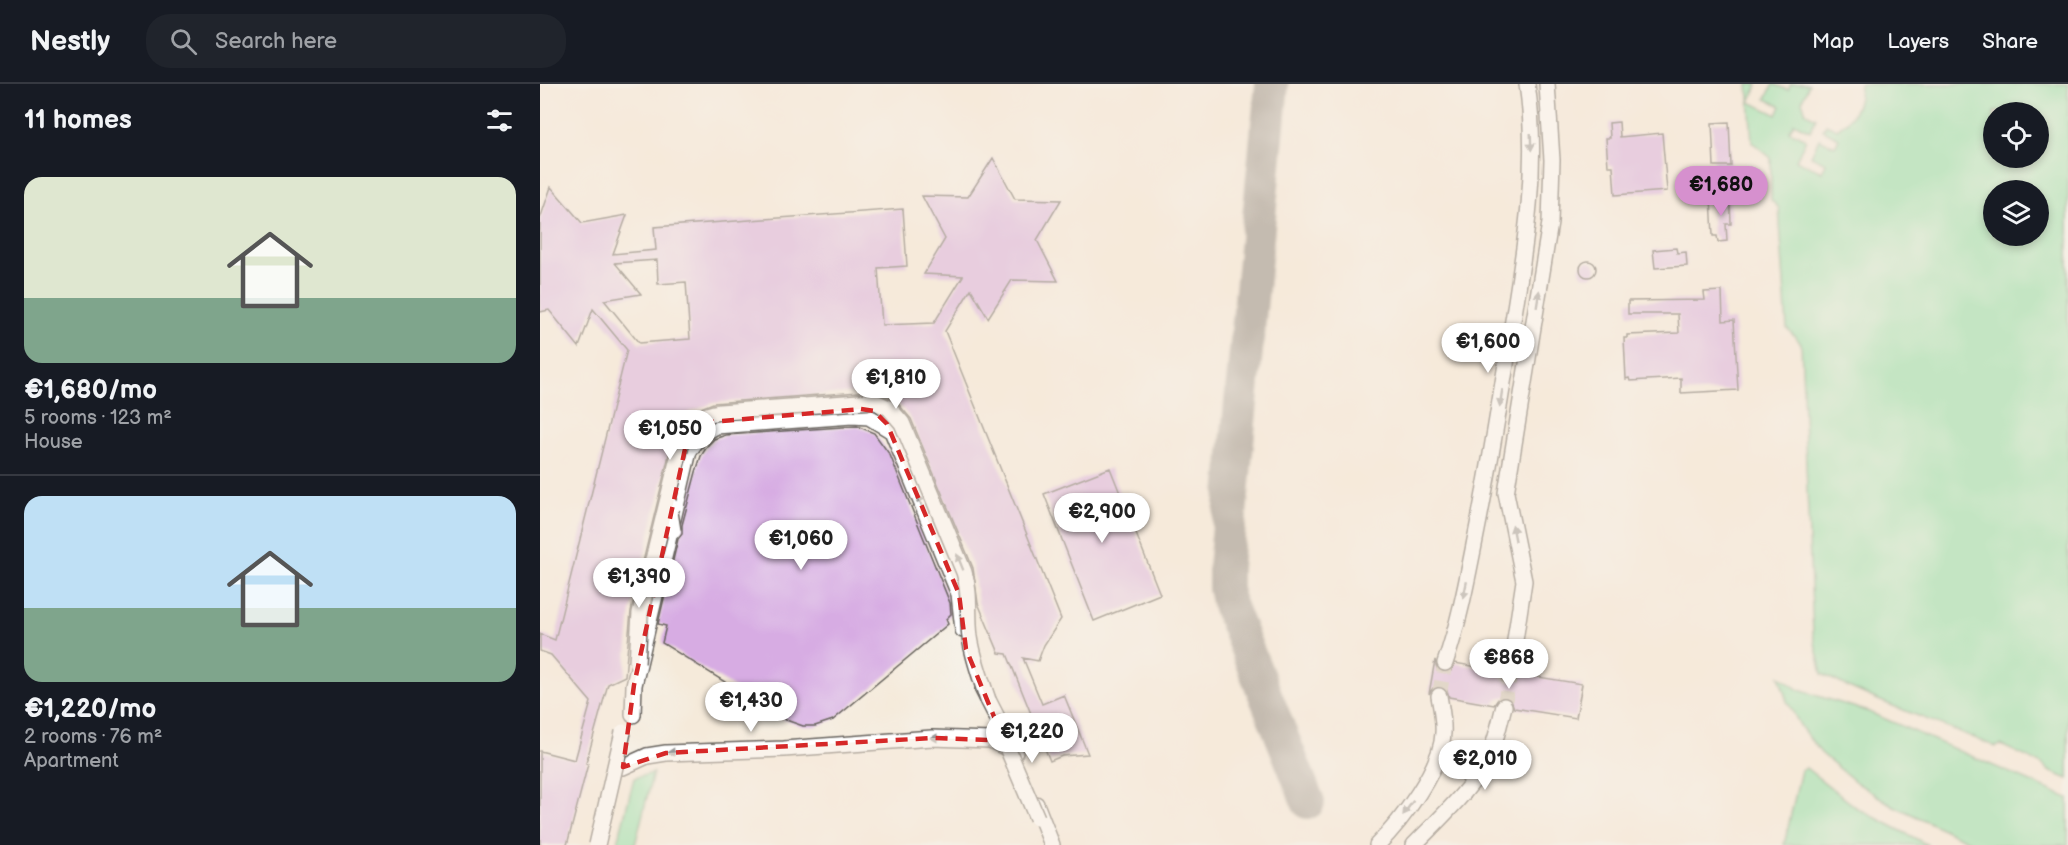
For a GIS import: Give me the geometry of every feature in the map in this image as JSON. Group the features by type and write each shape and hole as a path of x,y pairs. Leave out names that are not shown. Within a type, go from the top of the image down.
{"street":[{"path":"1445,663 1460,612 1490,461 1527,223 1532,162 1527,84"},
{"path":"1510,673 1524,581 1506,493 1550,223 1552,160 1547,84"},
{"path":"597,845 637,663 639,613 681,445 688,426 703,416 720,412 873,401 889,408 902,423 964,572 969,592 968,620 973,653 997,724 1048,845"},
{"path":"603,845 673,531 670,512 686,449 699,430 723,418 861,409 874,411 892,431 959,594 966,649 985,694 1015,752 1052,845"},
{"path":"633,715 634,685 689,451 701,435 716,426 852,416 869,417 892,431"},
{"path":"1377,845 1408,808 1433,768 1443,734 1439,696"},
{"path":"1414,845 1452,805 1479,771 1490,752 1504,706"},
{"path":"622,767 647,756 666,753 793,748 932,738 990,740 1015,752"}],"highlighted area":[{"path":"861,409 874,411 887,424 959,594 966,649 1007,748 990,740 932,738 666,753 623,767 634,685 685,449 711,422"}],"green space":[{"path":"1748,84 1758,84 1750,102 1777,115 1781,106 1766,99 1773,84 1788,90 1791,84 1809,84 1802,101 1806,113 1816,118 1810,131 1794,123 1789,131 1806,139 1796,160 1822,172 1826,163 1811,156 1819,139 1835,146 1839,138 1823,130 1826,124 1837,129 1848,120 1859,98 1860,84 2068,84 2068,779 2001,745 1996,747 1886,703 1822,674 1813,634 1801,343 1787,328 1779,208 1771,200 1771,158 1752,142"},
{"path":"1779,676 1799,690 1869,712 2068,798 2068,845 1977,845 1892,805 1857,783 1821,753 1801,727 1787,701"},
{"path":"1806,768 1857,808 1928,845 1784,845 1801,770"},
{"path":"653,773 635,845 617,845 634,778"}],"building":[{"path":"1619,122 1620,137 1662,133 1667,191 1615,195 1613,166 1608,166 1606,138 1610,138 1609,123"},
{"path":"1729,122 1731,166 1714,166 1712,123"},
{"path":"993,158 1015,199 1061,200 1037,240 1058,281 1012,280 988,318 971,289 945,331 1061,619 1044,645 1038,661 1023,658 1042,704 1064,695 1088,754 1062,756 1050,761 1007,654 999,653 978,603 973,568 911,419 894,399 872,391 713,403 688,413 675,430 631,611 625,676 608,684 586,763 588,764 567,845 540,845 540,751 575,760 591,702 551,655 540,651 540,634 555,640 627,350 593,309 579,347 549,310 540,312 540,219 551,187 582,223 627,215 613,254 656,250 654,227 903,209 907,266 878,268 882,325 934,323 963,276 924,274 945,239 922,196 968,197","holes":["657,260 658,284 686,282 690,339 639,343 604,300 641,294 615,263"]},
{"path":"1730,196 1731,224 1726,224 1727,241 1718,242 1717,236 1713,236 1711,197"},
{"path":"1676,248 1677,253 1686,252 1687,266 1655,268 1653,250"},
{"path":"1588,261 1594,263 1596,269 1594,275 1588,277 1582,275 1580,269 1582,263"},
{"path":"1722,291 1723,321 1734,320 1738,390 1681,393 1681,378 1630,381 1629,378 1626,379 1624,338 1627,338 1627,335 1679,333 1678,314 1628,314 1628,301 1705,300 1704,292"},
{"path":"857,426 874,433 890,455 950,603 951,614 946,619 948,624 833,720 815,726 803,726 786,720 662,643 666,626 658,624 696,472 701,456 714,439 726,435"},
{"path":"1110,468 1160,594 1094,621 1044,494"},
{"path":"1435,660 1437,669 1443,672 1451,671 1455,663 1500,671 1501,677 1508,682 1517,680 1520,674 1582,684 1576,718 1514,708 1511,700 1506,696 1498,699 1494,705 1449,697 1447,690 1442,687 1433,688 1429,694"}],"taxiway":[{"path":"1272,84 1225,567 1225,588 1228,602 1308,802"}],"tunnel":[{"path":"1439,696 1445,663"},
{"path":"1504,706 1510,673"}]}
